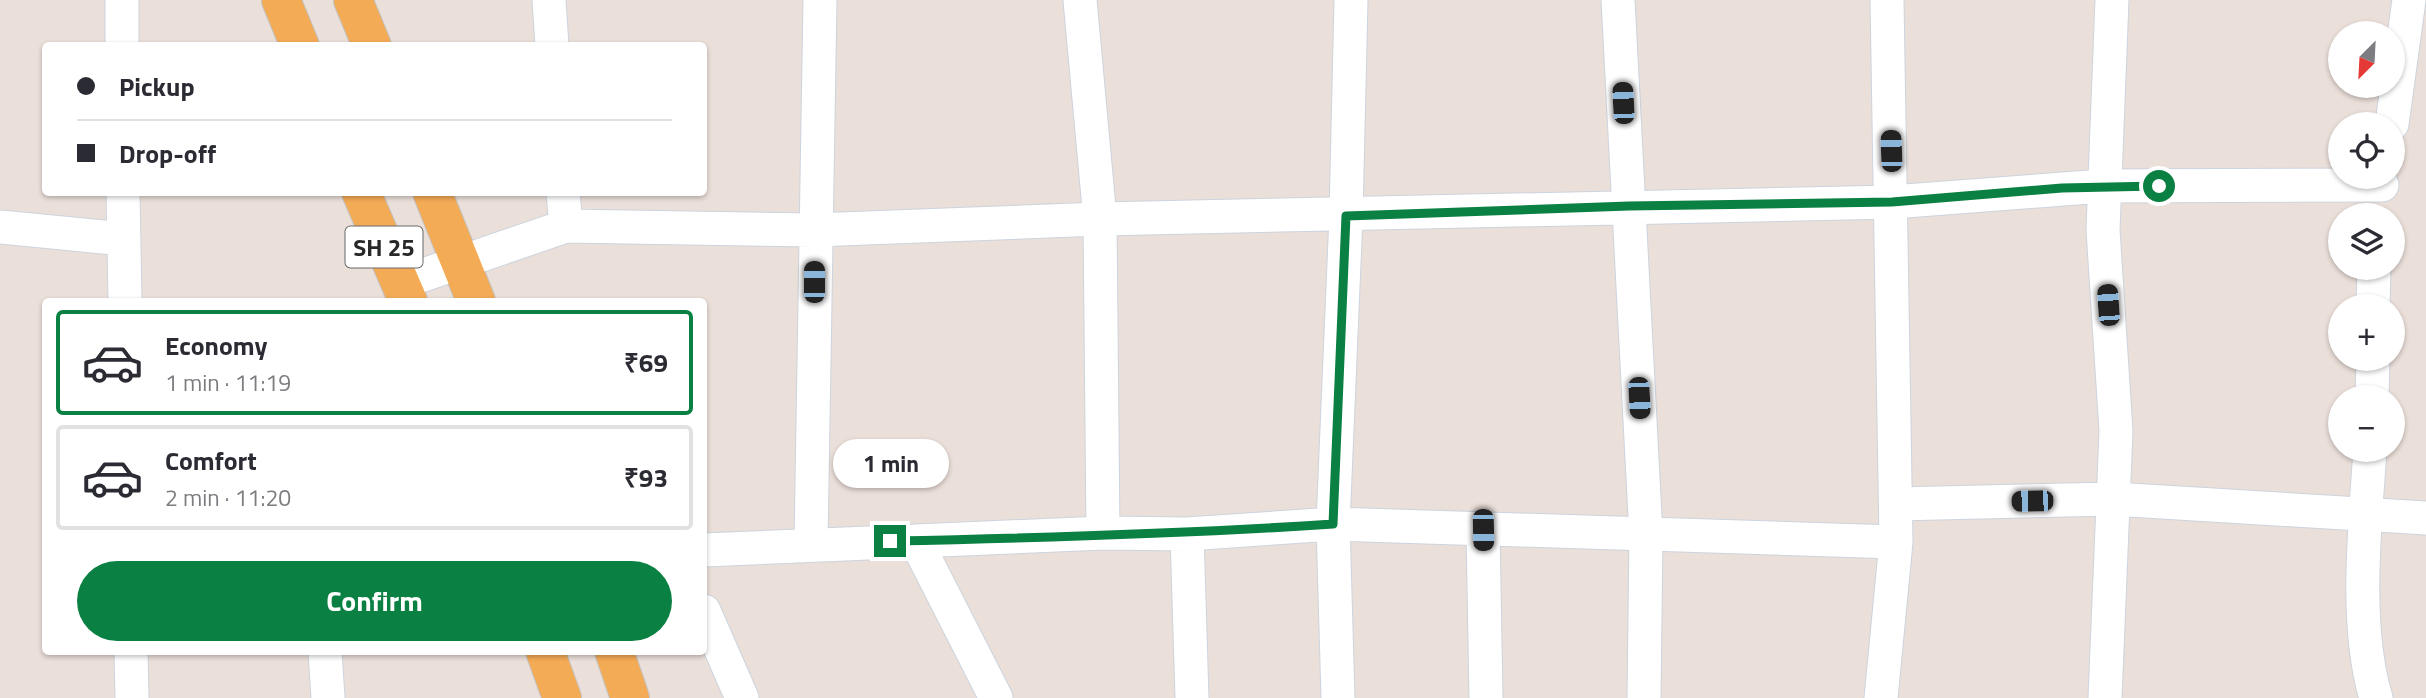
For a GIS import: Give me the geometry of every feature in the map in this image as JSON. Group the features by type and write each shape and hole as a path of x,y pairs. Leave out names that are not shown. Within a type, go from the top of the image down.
{"main road":[{"path":"281,0 298,42"},
{"path":"353,0 370,42"},
{"name":"SH 25","path":"364,196 404,292"},
{"path":"434,196 475,298"},
{"path":"546,655 562,698"},
{"path":"615,655 630,698"}],"street":[{"path":"122,0 122,42"},
{"path":"549,0 552,42"},
{"path":"811,543 814,230 820,0"},
{"path":"1080,0 1100,219 1103,533"},
{"path":"1338,698 1333,524 1346,216 1351,0"},
{"path":"1618,0 1646,535 1644,698"},
{"path":"1881,698 1896,542 1887,0"},
{"path":"2105,698 2116,431 2103,186 2112,0"},
{"path":"2394,112 2409,0"},
{"path":"404,292 460,263 566,226 814,230 1100,219 1346,216 1629,206 1892,202 2103,186 2381,192"},
{"path":"123,196 125,298"},
{"path":"563,196 566,226"},
{"path":"0,228 124,239"},
{"path":"2369,462 2364,638 2369,674 2376,698"},
{"path":"1896,503 2113,499 2366,512 2426,518"},
{"path":"707,550 811,543 1103,533 1187,534 1333,524 1896,542"},
{"path":"1483,530 1486,698"},
{"path":"1187,534 1192,698"},
{"path":"916,541 996,698"},
{"path":"707,618 742,698"},
{"path":"131,655 132,698"},
{"path":"325,655 328,698"}],"route":[{"path":"890,541 1103,533 1187,534 1333,524 1346,216 1629,206 1892,202 2062,188 2159,186"}]}
